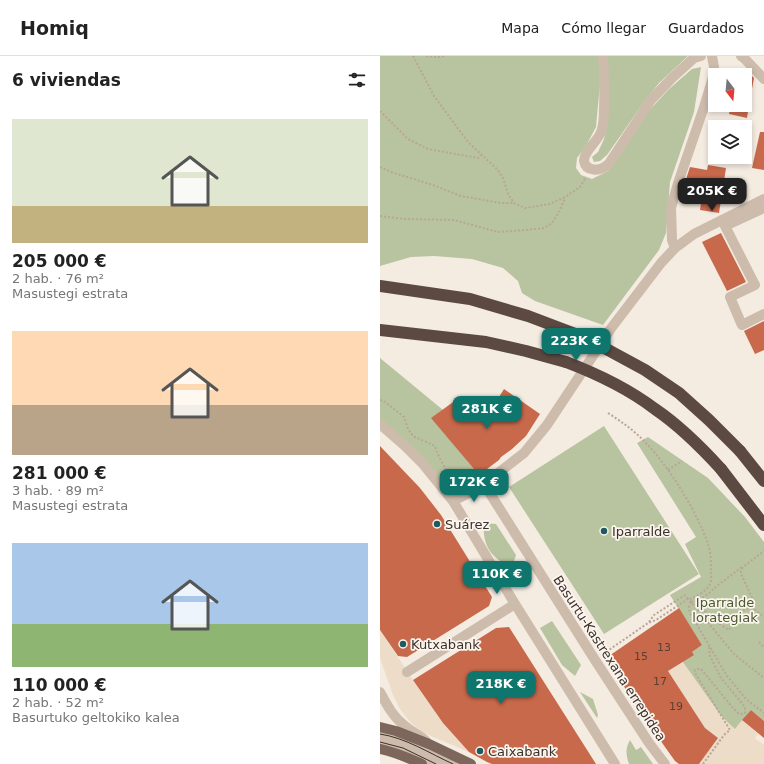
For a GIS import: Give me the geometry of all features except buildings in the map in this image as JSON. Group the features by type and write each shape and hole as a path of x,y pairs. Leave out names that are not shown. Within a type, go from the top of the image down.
{"highway":[{"path":"380,286 470,299 528,316 586,338 645,370 679,393 740,451 764,481"},
{"path":"380,330 486,342 566,362 602,378 655,408 698,444 721,469 764,525"}],"main road":[{"path":"380,727 396,731 429,744 471,764"},
{"path":"380,749 405,756 422,764"}],"street":[{"path":"603,56 605,93 604,120 598,138 584,158 584,163 590,169 600,169 606,167 651,100 694,58 701,56"},
{"path":"675,248 672,240 671,208 714,74 712,56"},
{"path":"742,57 764,79"},
{"path":"452,502 484,484 524,454 547,425 612,327 661,263 675,248 694,234 764,199"},
{"path":"764,208 725,226 755,285 730,298 741,323 742,325 764,314"},
{"path":"380,424 423,464 452,502 615,764"},
{"name":"Basurtu-Kastrexana errepidea","path":"484,484 595,660 649,743 665,764"},
{"path":"407,672 515,604"},
{"path":"380,692 394,716 404,726 422,737 429,744"},
{"path":"380,734 405,741 453,764"},
{"path":"380,742 403,748 436,764"}],"path":[{"path":"413,56 434,96 468,142 482,154 504,178 508,194 514,203"},
{"path":"426,56 446,56"},
{"path":"380,111 408,138 428,149 478,158 482,154"},
{"path":"380,167 461,196 501,203 514,203 525,208 550,204 565,197 580,187 590,169"},
{"path":"380,216 405,219 454,220 498,232 526,230 544,228 552,223 559,212 565,197"},
{"path":"380,400 385,402 404,417 408,429 413,436 435,446 438,457 448,472 467,494"},
{"path":"595,660 648,623 689,601 705,590 710,584 711,580 711,563 708,545 685,497 654,451 626,425 608,413"},
{"path":"668,470 682,461"},
{"path":"689,601 699,600 708,595 718,585 764,551"},
{"path":"699,600 701,606 710,618 729,630 741,611 755,604 741,574 743,567"},
{"path":"648,623 654,615 685,595 734,654 764,678"},
{"path":"689,601 690,613 727,676 746,699 764,713"},
{"path":"751,607 764,618"},
{"path":"759,642 764,647"},
{"path":"703,764 724,735 730,730 695,673 695,670 697,668 701,670 738,713 745,713 745,707 721,678 710,656 708,646"}],"green space":[{"path":"380,56 599,56 600,84 596,127 587,144 577,158 576,168 581,175 592,179 608,171 645,115 669,89 692,69 701,67 694,112 670,182 666,233 659,250 603,325 535,301 522,293 518,281 503,268 472,259 434,256 411,257 380,266"},
{"path":"607,56 688,56 659,83 607,155 600,161 594,162 592,157 598,152 604,139 607,127"},
{"path":"380,358 443,410 432,418 479,475 456,492 446,490 380,421"},
{"name":"Iparralde","path":"604,426 699,574 604,634 509,487"},
{"name":"Iparralde lorategiak","path":"648,437 708,478 745,517 764,542 764,721 751,710 735,730 721,716 682,661 702,645 670,595 701,577 685,544 696,537 637,443"},
{"path":"484,523 496,524 516,555 512,567 498,560 489,550 486,544"},
{"path":"552,621 581,665 575,676 562,665 540,628"},
{"path":"580,692 593,699 598,715 597,718"},
{"path":"630,740 636,750 641,747 653,764 629,764 626,752"}],"shaded area":[{"path":"380,630 443,723 469,752 424,733 411,723 400,709 393,695 380,658"},
{"path":"682,661 721,716 735,729 742,720 758,734 755,738 764,745 764,764 699,764 718,738 705,728 668,671"}],"tram line":[{"path":"380,734 408,742 453,764"},
{"path":"380,742 403,748 436,764"}],"place":[{"name":"Suárez","path":"437,524"},
{"name":"Iparralde","path":"604,531"},
{"name":"Kutxabank","path":"403,644"},
{"name":"Caixabank","path":"480,751"}]}
